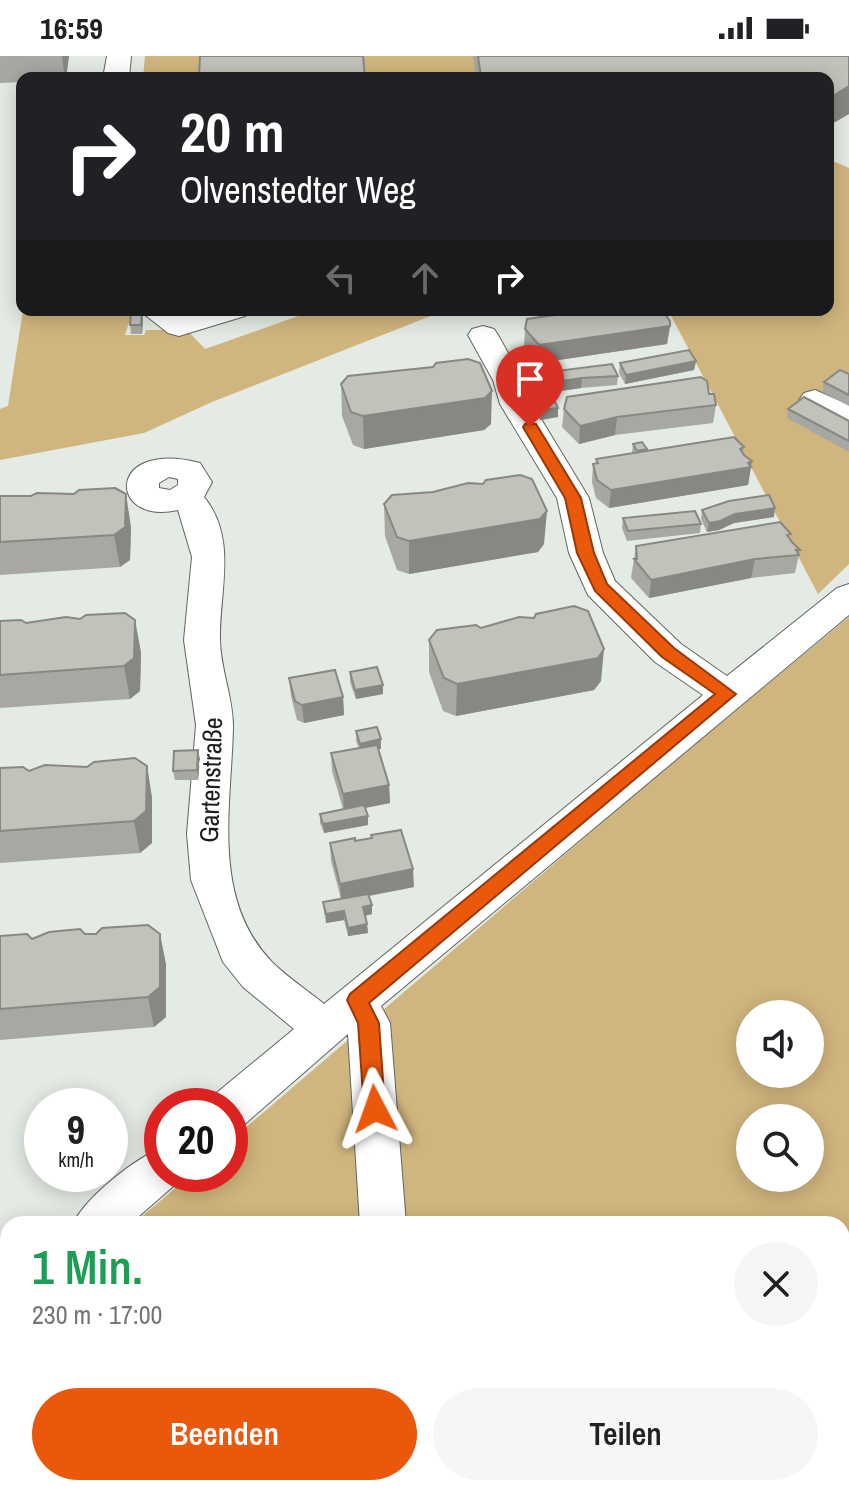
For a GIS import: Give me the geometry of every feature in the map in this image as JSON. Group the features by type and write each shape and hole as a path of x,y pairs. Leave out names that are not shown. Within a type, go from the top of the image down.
{"street":[{"path":"163,316 179,327 215,316"},
{"path":"483,335 508,380 516,404 573,498 586,553 600,587 668,653 727,694"},
{"path":"815,400 849,418"},
{"name":"Gartenstraße","path":"185,496 196,509 209,557 202,640 215,725 207,834 211,880 238,950 258,975 324,1029"},
{"path":"248,1094 357,1000 849,596"},
{"path":"357,1000 369,1023 382,1216"},
{"path":"105,1216 144,1183"}],"shaded area":[{"path":"145,56 204,56 204,72 144,72"},
{"path":"361,56 483,56 485,72 363,72"},
{"path":"834,162 849,168 849,564 818,594 671,316 834,316"},
{"path":"22,316 131,316 125,335 144,335 146,330 187,330 205,349 298,316 431,316 212,402 144,433 0,460 0,409 8,406"},
{"path":"849,617 849,1216 142,1216 171,1192 248,1192 248,1126 653,779"}],"building":[{"path":"200,56 363,56 364,72 199,72"},
{"path":"478,56 849,56 849,86 834,95 834,72 480,72"},
{"path":"131,316 142,316 141,325 130,325"},
{"path":"548,316 666,316 670,326 539,345 525,329 527,319"},
{"path":"689,350 696,361 626,375 620,363"},
{"path":"468,359 480,363 492,391 485,398 363,416 351,412 341,384 348,376 433,367 436,363"},
{"path":"612,364 618,376 562,381 557,371"},
{"path":"840,370 849,374 849,395 824,382"},
{"path":"701,377 707,381 709,394 714,394 716,405 617,417 580,426 564,409 567,397"},
{"path":"549,389 558,408 541,410 529,392"},
{"path":"804,397 849,421 849,441 788,409"},
{"path":"734,437 744,447 740,449 744,455 752,461 748,463 751,467 611,490 597,480 593,464 598,463 596,459"},
{"path":"642,442 647,449 637,451 633,444"},
{"path":"520,475 532,479 547,511 540,519 409,541 397,537 384,504 392,495 433,492"},
{"path":"115,488 126,494 125,527 114,535 0,542 0,496 74,494 79,490"},
{"path":"769,495 775,508 735,514 720,521 709,523 702,510 729,501"},
{"path":"695,511 701,524 628,531 623,518"},
{"path":"780,522 791,534 787,535 800,550 796,550 799,555 755,559 651,580 634,559 637,559 636,546"},
{"path":"574,606 588,611 604,649 598,658 457,684 444,678 429,640 437,630 476,625 481,628 519,617 534,618 536,614"},
{"path":"125,613 135,620 134,658 124,666 0,675 0,621 21,620 26,623"},
{"path":"377,667 383,685 355,690 350,672"},
{"path":"335,670 343,697 302,705 295,701 289,678"},
{"path":"377,727 381,739 360,744 356,731"},
{"path":"377,745 389,785 343,794 331,753"},
{"path":"198,750 197,770 173,771 174,751"},
{"path":"135,758 147,766 146,811 134,821 0,831 0,768 23,767 29,771 45,765 87,767 94,762"},
{"path":"364,805 368,816 323,824 320,814"},
{"path":"401,830 413,869 340,884 330,843 372,838 371,835"},
{"path":"368,894 372,905 363,907 367,924 348,928 344,911 326,914 323,902"},
{"path":"148,925 160,934 160,987 148,997 0,1009 0,936 27,934 32,939 49,932 80,929 85,934 96,934 102,928"}],"route":[{"path":"375,1109 369,1023 357,1000 727,694 668,653 600,587 586,553 573,498 552,458 530,427"}]}
